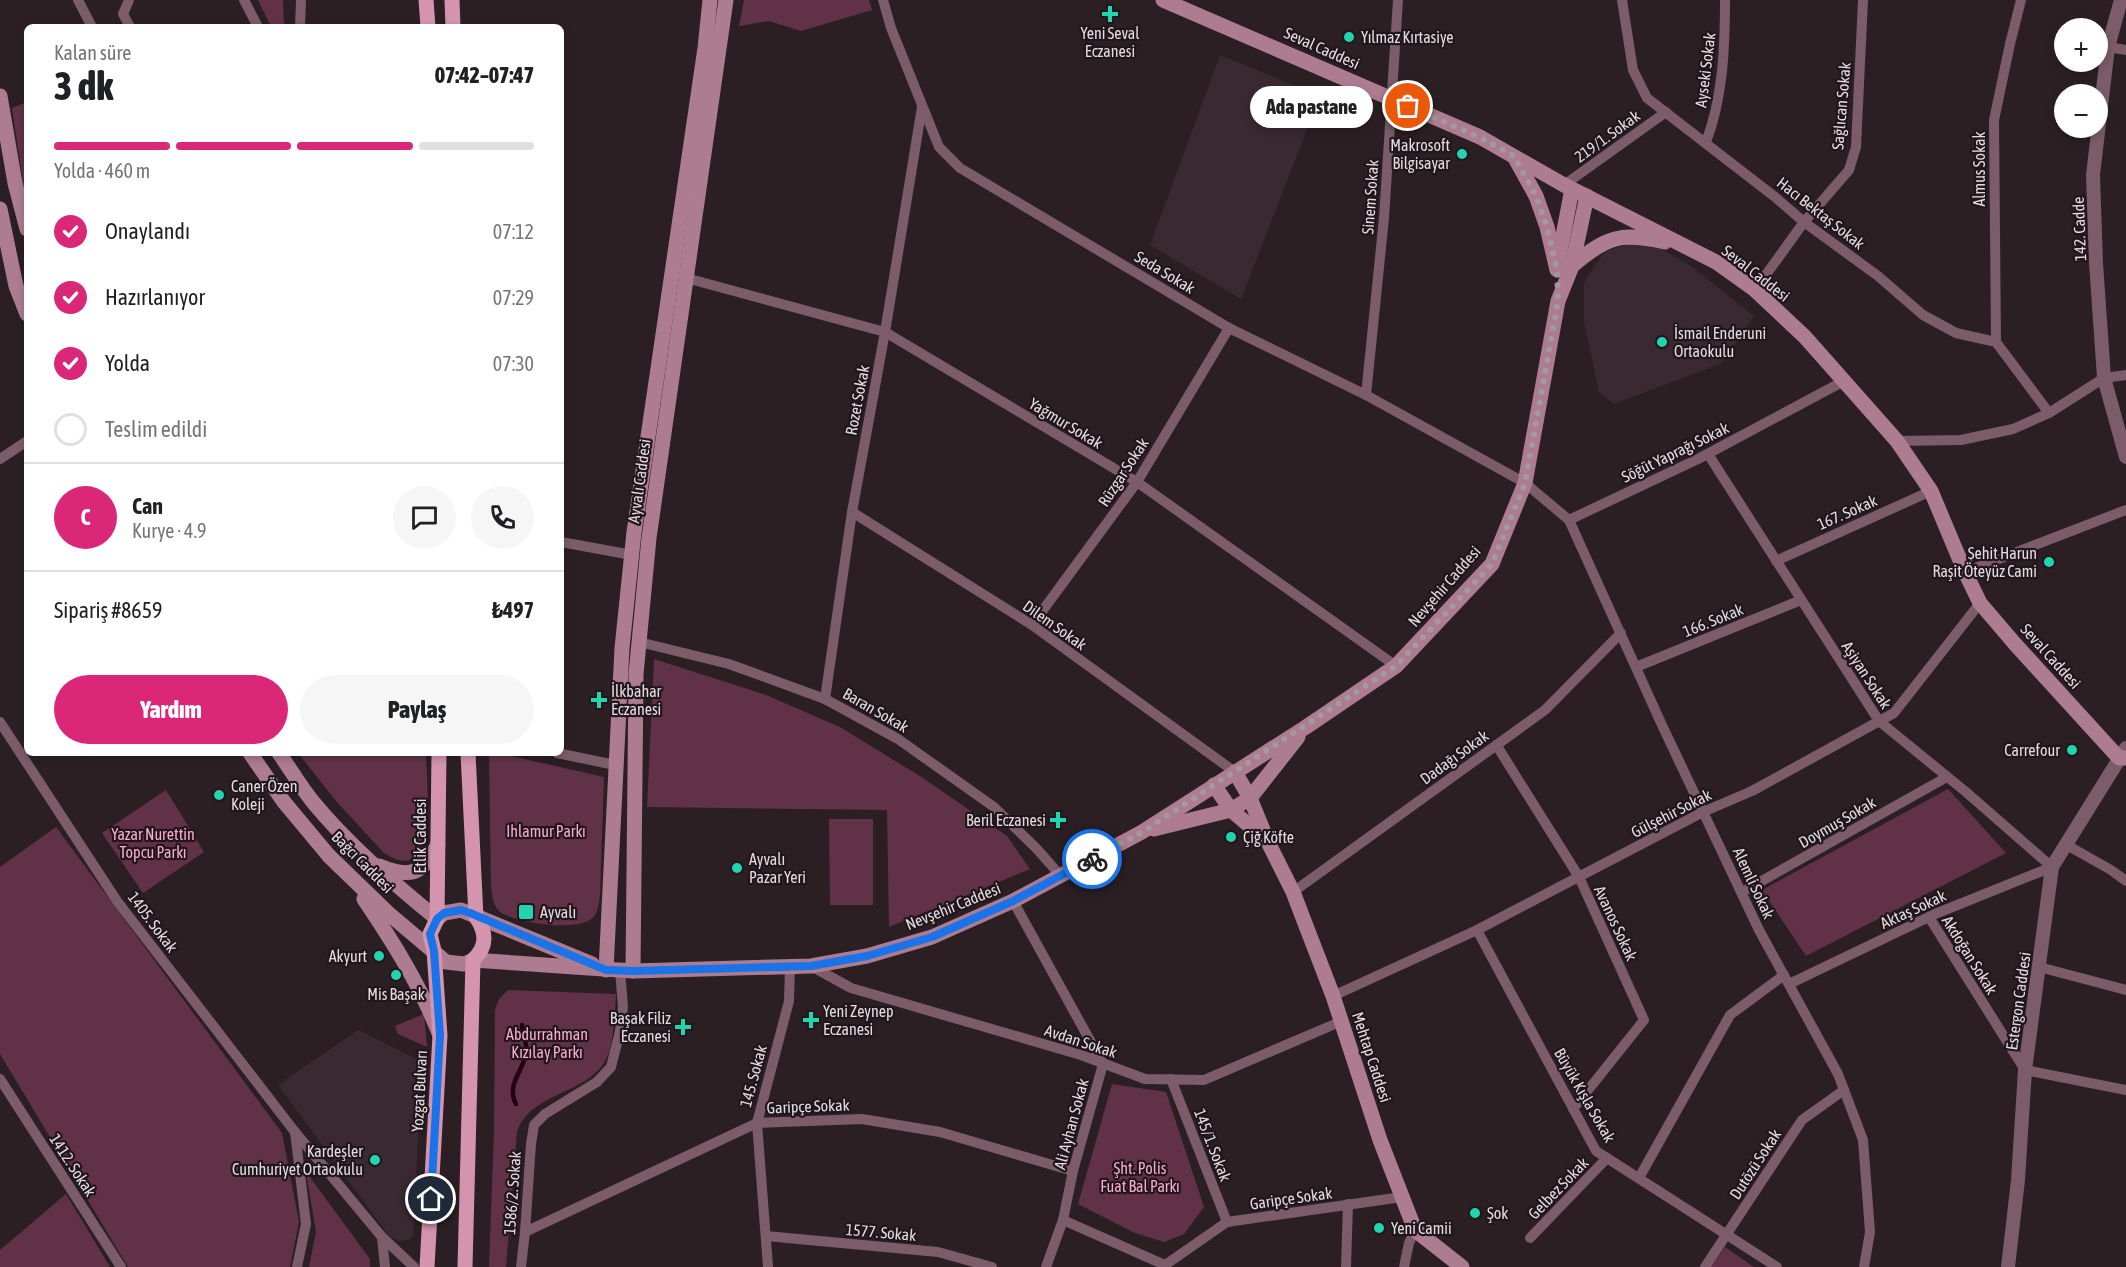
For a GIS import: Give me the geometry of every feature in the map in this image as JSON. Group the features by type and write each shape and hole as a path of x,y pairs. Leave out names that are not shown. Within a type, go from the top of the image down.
{"main road":[{"path":"426,0 428,24"},
{"path":"452,0 453,24"},
{"name":"Ayvalı Caddesi","path":"620,970 615,765 622,648 632,555 710,0"},
{"name":"Ayvalı Caddesi","path":"620,970 633,796 636,674 649,538 726,0"},
{"name":"Seval Caddesi","path":"1163,0 1479,137 1568,187 1716,262 1755,290 1805,337 1897,441 1931,491 1980,603 2015,644 2124,755"},
{"path":"0,96 15,183 24,219"},
{"path":"1514,156 1536,196 1547,227 1557,270"},
{"name":"Nevşehir Caddesi","path":"1558,301 1557,270 1568,187"},
{"name":"Nevşehir Caddesi","path":"473,960 620,970 811,966 867,956 932,937 1013,901 1142,832 1306,727 1396,666 1492,564 1525,483 1558,301 1572,266 1587,196"},
{"path":"0,209 16,286 24,306"},
{"path":"1572,266 1592,249 1614,238 1642,237 1689,248"},
{"path":"1142,832 1231,810 1250,798 1306,727"},
{"name":"Bağcı Caddesi","path":"252,756 284,802 329,856 387,912 439,957 455,964 464,964 473,960"},
{"name":"Bağcı Caddesi","path":"281,756 312,801 369,862 437,919"},
{"name":"Etlik Caddesi","path":"437,919 439,756"},
{"path":"468,756 476,917"},
{"name":"Mehtap Caddesi","path":"1235,772 1250,798 1268,842 1293,892 1342,1021 1380,1140 1415,1230"},
{"path":"1214,785 1231,810 1268,842"},
{"path":"369,862 396,872 409,873 424,867 438,844"},
{"path":"346,872 408,968 440,1035"},
{"path":"437,919 453,910 461,910 476,917 483,927 485,936 480,954 473,960 465,1267"},
{"name":"Nevşehir Caddesi","path":"476,917 620,970"},
{"name":"Yozgat Bulvarı","path":"428,1267 440,1035 434,951 430,934 437,919"},
{"path":"1415,1230 1462,1267"}],"street":[{"path":"78,0 90,24"},
{"path":"128,24 123,14 129,0"},
{"path":"244,0 256,24"},
{"path":"300,24 301,0"},
{"name":"Seda Sokak","path":"883,0 891,28 939,147 960,168 1229,328 1366,395 1525,483"},
{"name":"Sinem Sokak","path":"1366,395 1384,218 1398,0"},
{"name":"Hacı Bektaş Sokak","path":"1622,0 1633,70 1647,98 1706,142 1804,222 1878,276 1923,315 1956,333 1996,342"},
{"name":"Ayseki Sokak","path":"1706,142 1714,122 1725,44 1725,0"},
{"name":"Sağlıcan Sokak","path":"1755,290 1804,222 1849,170 1856,147 1863,0"},
{"name":"Almus Sokak","path":"1996,342 1994,120 2021,0"},
{"name":"142. Cadde","path":"2108,47 2121,0"},
{"path":"2108,47 2126,50"},
{"name":"142. Cadde","path":"2105,72 2094,175 2096,263 2104,378 2126,457"},
{"name":"Rozet Sokak","path":"825,699 852,512 885,332 922,106"},
{"name":"219/1. Sokak","path":"1568,187 1666,112"},
{"path":"2,226 24,223"},
{"name":"Yağmur Sokak","path":"686,278 885,332 1137,482 1396,666"},
{"name":"Rüzgar Sokak","path":"1032,625 1137,482 1229,328"},
{"path":"1996,342 2049,413"},
{"path":"1897,441 1961,440 2013,429 2049,413 2104,378 2126,375"},
{"name":"Söğüt Yaprağı Sokak","path":"1569,520 1708,454 1844,381"},
{"path":"0,459 24,443"},
{"name":"Aşiyan Sokak","path":"1708,454 1879,721 2052,867"},
{"path":"1525,483 1569,520"},
{"name":"167. Sokak","path":"1776,561 1931,491"},
{"path":"1965,572 2126,510"},
{"name":"Dilem Sokak","path":"852,512 1032,625 1235,772"},
{"name":"Alemli Sokak","path":"1569,520 1703,812 1786,980 1838,1074 1863,1140 1870,1232 1863,1267"},
{"path":"564,543 632,555"},
{"name":"166. Sokak","path":"1636,667 1801,600"},
{"name":"Gülşehir Sokak","path":"1333,996 1477,930 1703,812 1752,791 1894,713 1980,603"},
{"name":"Dadağı Sokak","path":"1293,892 1545,711 1622,633"},
{"name":"Baran Sokak","path":"639,642 729,664 825,699 898,739 994,807 1060,875"},
{"name":"1405. Sokak","path":"0,722 117,901 295,1131 382,1237 414,1267"},
{"name":"Avanos Sokak","path":"1497,746 1578,877 1644,1020 1574,1109"},
{"path":"564,754 615,765"},
{"name":"Estergon Caddesi","path":"2008,1267 2018,1180 2025,1070 2052,867 2124,755"},
{"name":"Doymuş Sokak","path":"1742,892 1947,777"},
{"path":"2065,844 2126,881"},
{"name":"Aktaş Sokak","path":"1639,1178 1730,1016 1786,980 1929,917 2052,867"},
{"name":"Ali Ayhan Sokak","path":"1013,901 1103,1064 1073,1171 1063,1220 1046,1267"},
{"name":"Akdoğan Sokak","path":"1929,917 2025,1070"},
{"name":"Büyük Kışla Sokak","path":"1477,930 1596,1151 1778,1267"},
{"name":"145. Sokak","path":"768,1267 757,1123 789,1001 790,966"},
{"name":"Avdan Sokak","path":"811,966 851,988 1081,1055 1145,1078 1204,1080 1342,1021"},
{"path":"2039,967 2126,990"},
{"name":"1586/2. Sokak","path":"521,1267 531,1144 536,1122 544,1114 597,1082 611,1067 623,1007 620,970"},
{"path":"2025,1070 2126,1090"},
{"name":"1412. Sokak","path":"0,1079 121,1267"},
{"name":"145/1. Sokak","path":"1171,1079 1227,1222"},
{"name":"Dutözü Sokak","path":"1706,1267 1802,1120 1844,1090"},
{"name":"Garipçe Sokak","path":"525,1232 757,1123 862,1119 940,1132 1073,1171"},
{"path":"295,1131 306,1224 297,1267"},
{"name":"Gelbez Sokak","path":"1530,1238 1607,1158"},
{"name":"Garipçe Sokak","path":"1063,1220 1166,1266 1227,1222 1402,1197"},
{"path":"1346,1267 1348,1204"},
{"path":"1404,1267 1415,1230"},
{"name":"1577. Sokak","path":"766,1236 938,1252 992,1267"},
{"path":"382,1237 385,1267"}],"shaded area":[{"path":"1220,55 1320,96 1241,299 1150,245"},
{"name":"İsmail Enderuni Ortaokulu","path":"1631,244 1662,249 1691,266 1754,316 1722,363 1614,404 1599,392 1584,322 1584,283 1605,251"},
{"name":"Kardeşler Cumhuriyet Ortaokulu","path":"358,1030 422,1062 413,1236 408,1240 398,1241 389,1236 278,1085"}],"green space":[{"path":"258,0 283,0 284,24 270,24"},
{"path":"744,0 869,0 872,10 801,31 769,21 739,26"},
{"path":"24,103 24,189 12,108"},
{"path":"654,659 766,695 840,727 923,778 1007,836 1030,869 889,927 887,810 647,807"},
{"path":"300,756 426,756 428,808 426,828 422,846 415,857 402,861 384,853 336,801"},
{"name":"Ihlamur Parkı","path":"489,756 511,756 604,777 600,898 595,915 588,921 563,925 533,923 518,919 499,911 493,899"},
{"path":"1948,789 2006,853 1806,956 1762,890"},
{"name":"Yazar Nurettin Topcu Parkı","path":"166,790 204,852 143,893 102,833"},
{"path":"829,819 873,819 873,905 830,905"},
{"path":"56,827 282,1133 299,1222 290,1267 128,1267 0,1054 0,867"},
{"name":"Abdurrahman Kızılay Parkı","path":"508,990 616,994 615,1010 612,1039 604,1063 595,1074 583,1082 533,1109 517,1132 506,1267 489,1267 494,1131 495,1010 499,999"},
{"path":"424,1014 427,1047 398,1034 395,1026"},
{"name":"Şht. Polis Fuat Bal Parkı","path":"1112,1084 1166,1092 1204,1207 1184,1234 1164,1242 1135,1233 1078,1204"},
{"path":"306,1172 370,1259 370,1267 309,1267 316,1232"},
{"path":"66,1194 110,1267 0,1267 0,1250"},
{"path":"1725,1247 1754,1267 1711,1267"}],"waterway":[{"path":"516,1104 513,1097 514,1085 526,1054 522,1025"}],"way so far":[{"path":"1092,859 1142,832 1306,727 1396,666 1492,564 1525,483 1558,301 1557,270 1547,227 1536,196 1514,156 1479,137 1408,106"}],"place":[{"name":"Yeni Seval Eczanesi","path":"1110,14"},
{"name":"Yılmaz Kırtasiye","path":"1349,37"},
{"name":"Ada pastane","path":"1408,106"},
{"name":"Makrosoft Bilgisayar","path":"1462,154"},
{"name":"İsmail Enderuni Ortaokulu","path":"1662,342"},
{"name":"Şehit Harun Raşit Öteyüz Cami","path":"2049,562"},
{"name":"İlkbahar Eczanesi","path":"599,700"},
{"name":"Carrefour","path":"2072,750"},
{"name":"Caner Özen Koleji","path":"219,795"},
{"name":"Beril Eczanesi","path":"1058,820"},
{"name":"Çiğ Köfte","path":"1231,837"},
{"name":"Ayvalı Pazar Yeri","path":"737,868"},
{"name":"Ayvalı","path":"526,912"},
{"name":"Akyurt","path":"379,956"},
{"name":"Mis Başak","path":"396,975"},
{"name":"Yeni Zeynep Eczanesi","path":"811,1020"},
{"name":"Başak Filiz Eczanesi","path":"683,1027"},
{"name":"Kardeşler Cumhuriyet Ortaokulu","path":"375,1160"},
{"name":"Şok","path":"1475,1213"},
{"name":"Yeni Camii","path":"1379,1228"}],"route":[{"path":"431,1199 440,1035 434,951 430,934 437,919 444,913 461,910 470,913 606,970 811,966 867,956 932,937 1013,901 1092,859"}]}
